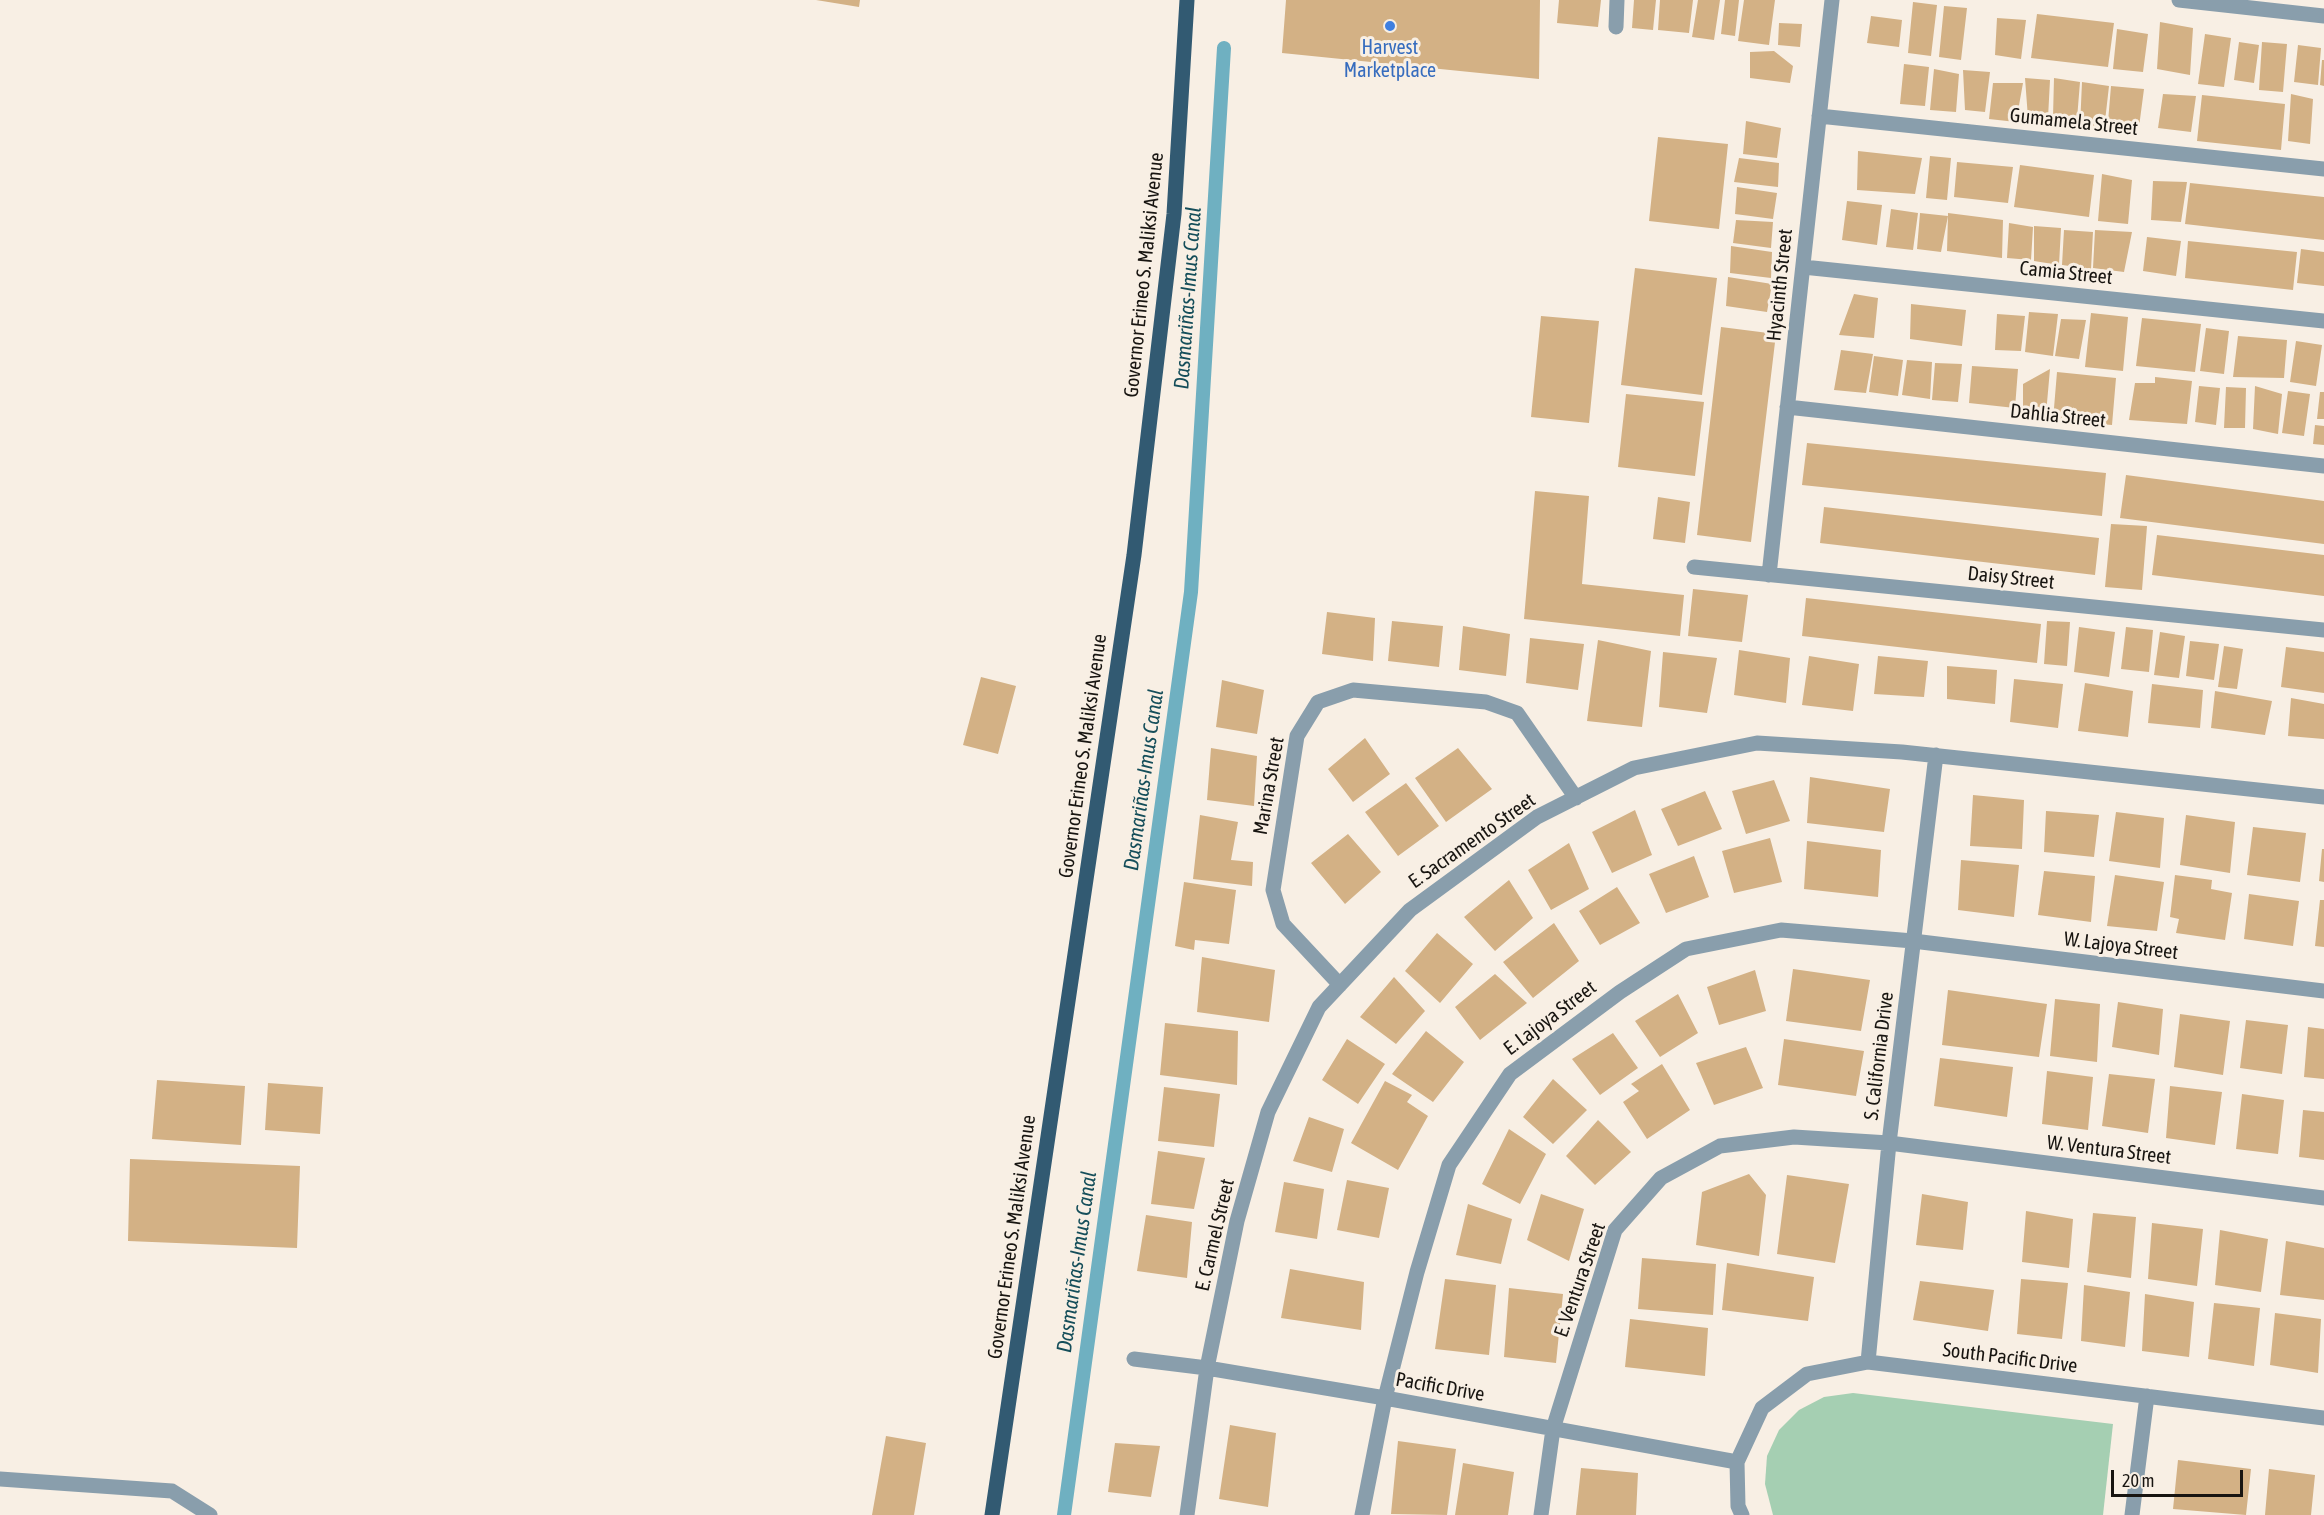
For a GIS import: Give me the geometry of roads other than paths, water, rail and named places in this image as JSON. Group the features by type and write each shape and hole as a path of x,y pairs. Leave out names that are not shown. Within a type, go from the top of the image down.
{"main road":[{"name":"Governor Erineo S. Maliksi Avenue","path":"992,1515 1134,555 1174,214 1187,0"}],"street":[{"path":"1616,27 1617,0"},
{"name":"Hyacinth Street","path":"1769,575 1832,0"},
{"path":"2179,0 2324,16"},
{"name":"Gumamela Street","path":"1819,116 2324,169"},
{"name":"Camia Street","path":"1803,267 2324,321"},
{"name":"Dahlia Street","path":"1788,407 2324,466"},
{"name":"Daisy Street","path":"1694,567 2324,630"},
{"name":"Marina Street","path":"1340,985 1283,924 1273,890 1297,736 1318,702 1353,690 1486,702 1517,713 1576,798"},
{"name":"E. Sacramento Street","path":"1340,985 1410,910 1537,817 1634,768 1757,743 1936,755 2324,797"},
{"name":"S. California Drive","path":"1868,1362 1889,1143 1936,755"},
{"name":"E. Lajoya Street","path":"1362,1515 1386,1398 1417,1272 1449,1165 1510,1074 1620,992 1686,949 1781,930 1913,941"},
{"name":"W. Lajoya Street","path":"1913,941 2324,991"},
{"name":"E. Carmel Street","path":"1187,1515 1207,1368 1237,1221 1268,1112 1319,1007 1340,985"},
{"name":"E. Ventura Street","path":"1541,1515 1553,1428 1615,1230 1661,1178 1720,1146 1794,1137 1889,1143"},
{"name":"W. Ventura Street","path":"1889,1143 2324,1198"},
{"name":"Pacific Drive","path":"1134,1359 1207,1368 1386,1398 1737,1462"},
{"name":"South Pacific Drive","path":"1737,1462 1762,1408 1807,1374 1868,1362 2324,1418"},
{"path":"2132,1515 2147,1396"},
{"path":"1737,1462 1738,1506 1742,1515"},
{"path":"0,1479 172,1491 210,1515"}],"waterway":[{"name":"Dasmariñas-Imus Canal","path":"1064,1515 1191,592 1224,48"}],"place":[{"name":"Harvest Marketplace","path":"1390,26"}]}
